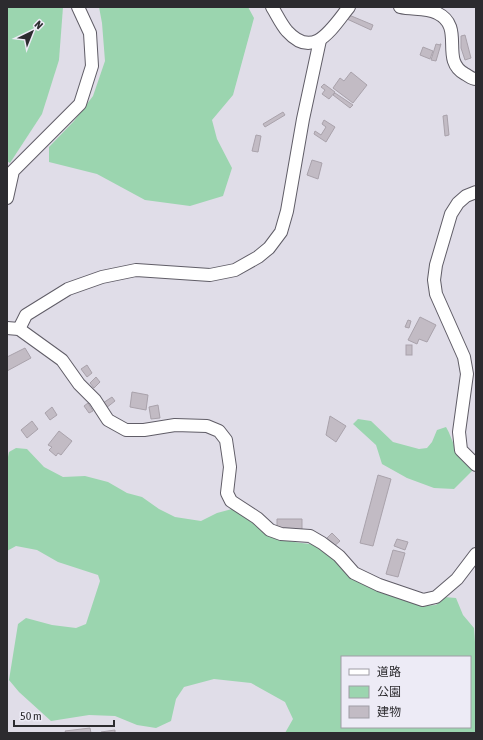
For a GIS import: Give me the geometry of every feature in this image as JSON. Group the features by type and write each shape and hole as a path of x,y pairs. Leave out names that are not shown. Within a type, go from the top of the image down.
{"street":[{"path":"7,198 13,172 80,104 92,66 90,33 78,7"},
{"path":"272,7 286,30 297,41 309,44 320,40 330,31 349,7"},
{"path":"400,7 422,9 437,13 449,22 453,36 452,53 455,63 461,72 472,79 476,79"},
{"path":"19,329 26,315 68,289 102,277 136,270 210,275 236,270 258,257 269,248 280,232 287,212 303,119 320,40"},
{"path":"476,192 466,196 458,203 451,214 436,265 434,280 436,294 464,357 467,374 459,432 461,450 476,465"},
{"path":"7,328 19,329 62,360 79,384 95,400 108,420 126,430 144,430 175,425 207,426 219,431 226,440 230,467 227,493 231,501 257,518 270,530 281,534 310,536 322,543 339,556 354,573 379,585 423,600 436,597 447,588 457,579 476,554"}],"green space":[{"path":"7,7 63,7 59,60 42,114 10,163 7,161"},
{"path":"99,7 248,7 254,18 233,95 212,120 217,139 232,168 223,196 190,206 145,200 97,174 49,162 49,147 74,121 93,96 105,61 102,23"},
{"path":"358,419 371,421 393,442 419,449 427,448 432,442 437,430 446,427 456,451 465,463 473,470 454,489 434,488 407,478 382,464 376,445 353,424"},
{"path":"16,448 27,449 44,467 63,477 85,476 108,482 127,493 142,497 159,509 175,517 201,521 217,513 232,509 253,520 269,536 294,542 317,545 377,590 422,606 436,605 444,597 456,598 463,615 474,628 476,656 476,733 285,733 293,719 285,702 251,683 214,679 184,687 176,699 171,721 156,728 137,725 115,716 89,715 51,721 19,692 9,680 18,624 26,618 52,625 76,628 86,624 100,581 98,575 58,562 37,550 16,546 7,551 7,462 9,452"}],"building":[{"path":"349,15 373,25 371,30 347,19"},
{"path":"465,35 471,58 465,60 461,48 461,36"},
{"path":"436,44 441,44 436,61 431,60"},
{"path":"423,47 433,51 430,59 420,55"},
{"path":"351,72 367,85 353,103 333,88 340,78 344,81"},
{"path":"324,84 335,92 329,99 322,94 325,90 321,87"},
{"path":"335,93 353,105 350,108 333,95"},
{"path":"283,112 285,115 265,127 263,124"},
{"path":"447,115 449,135 445,136 443,116"},
{"path":"324,120 335,127 326,142 314,134 315,131 321,135 326,127 322,124"},
{"path":"256,135 261,136 258,152 252,151"},
{"path":"312,160 322,163 318,179 307,175"},
{"path":"420,317 436,325 427,342 419,339 417,344 408,340"},
{"path":"408,320 411,321 409,328 405,327"},
{"path":"406,345 412,345 412,355 406,355"},
{"path":"25,348 31,358 7,371 7,357"},
{"path":"87,365 92,373 87,377 81,369"},
{"path":"96,377 100,382 94,388 90,383"},
{"path":"132,392 148,395 146,410 130,407"},
{"path":"112,397 115,401 106,408 103,403"},
{"path":"88,403 93,411 89,413 84,406"},
{"path":"158,405 160,418 151,419 149,407"},
{"path":"52,407 57,415 50,420 45,413"},
{"path":"330,416 346,426 336,442 326,435"},
{"path":"32,421 38,429 27,438 21,430"},
{"path":"59,431 72,441 61,455 58,453 56,456 49,450 52,447 48,445"},
{"path":"378,475 391,479 373,546 360,543"},
{"path":"277,519 302,519 302,530 277,529"},
{"path":"332,533 340,541 332,548 325,540"},
{"path":"397,539 408,542 405,550 394,546"},
{"path":"393,550 405,553 398,577 386,574"},
{"path":"90,728 91,733 66,733 65,731"},
{"path":"115,730 115,733 101,733 101,732"}]}
